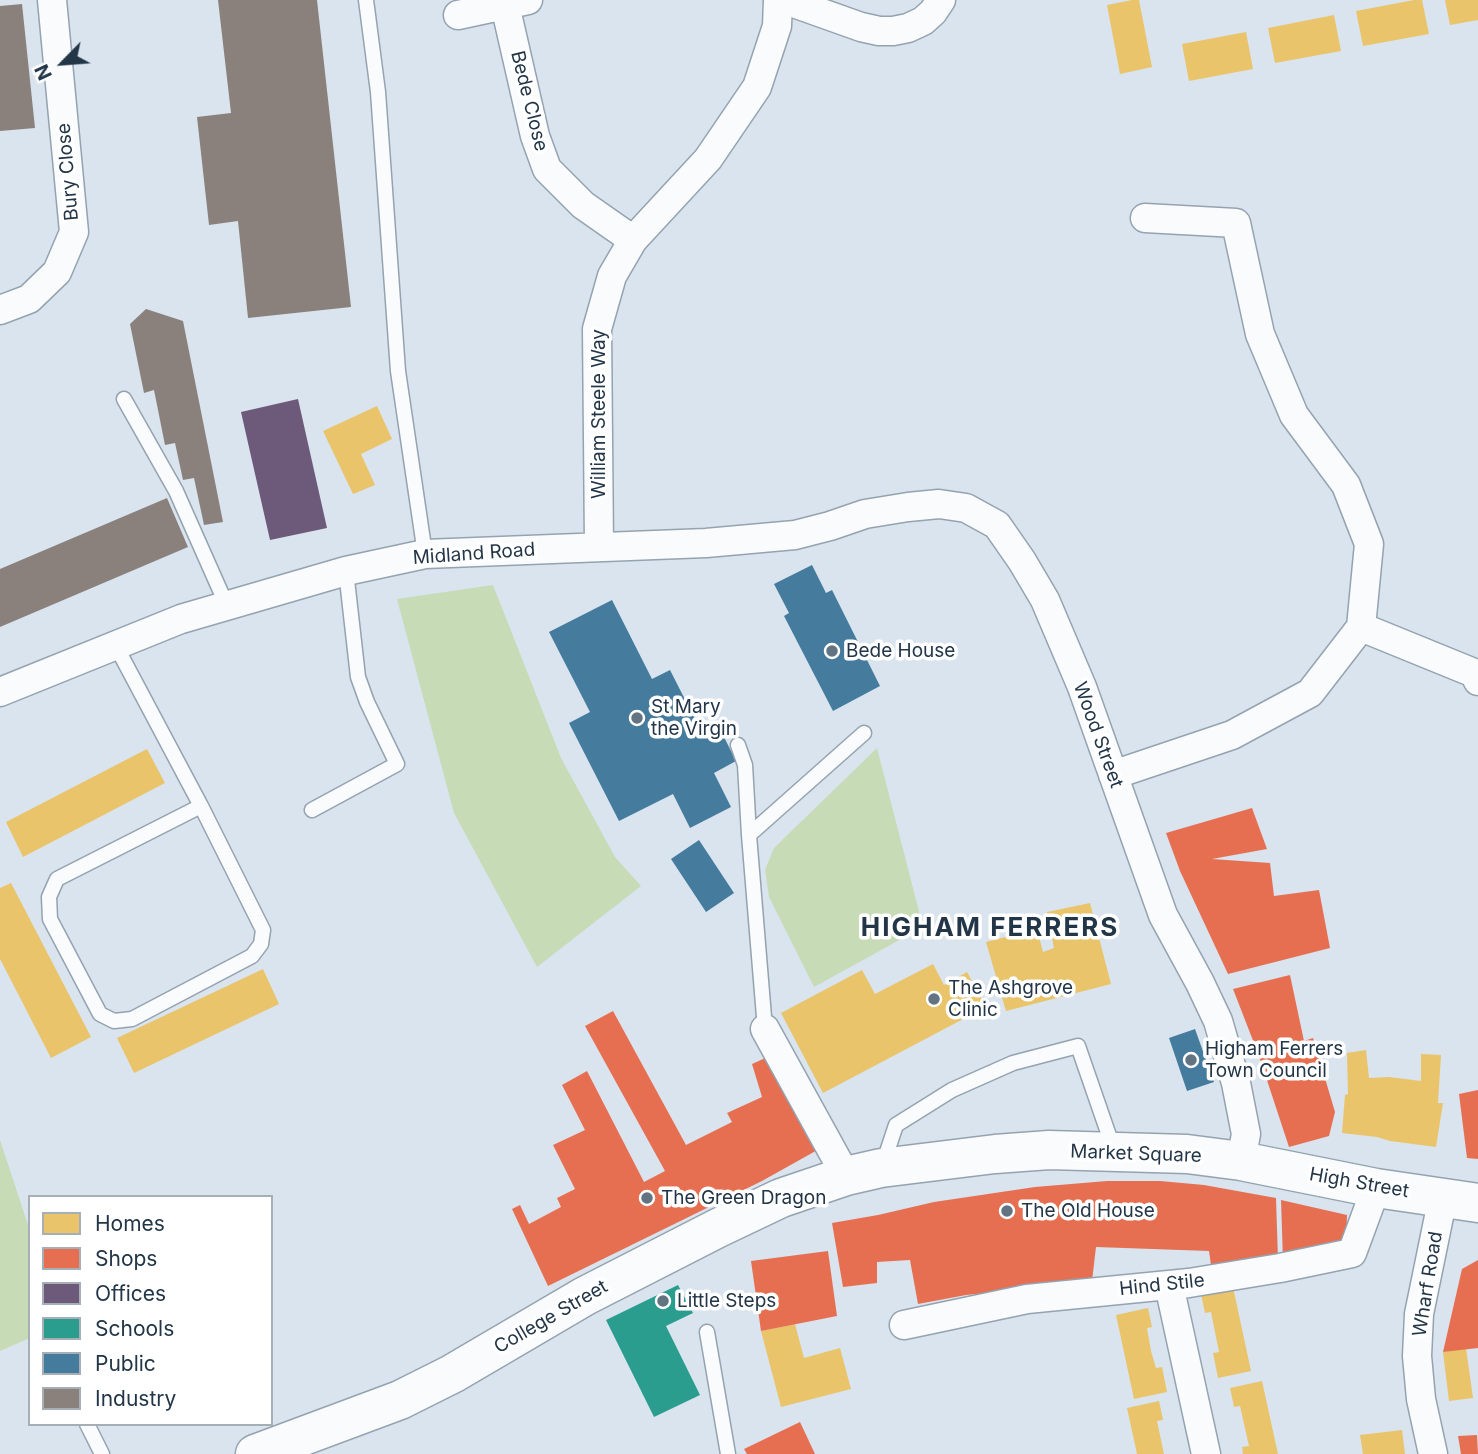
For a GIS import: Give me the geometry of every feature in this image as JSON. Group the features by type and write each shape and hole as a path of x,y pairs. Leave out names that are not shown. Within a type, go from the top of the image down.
{"main road":[{"name":"Market Square","path":"864,1172 995,1154 1049,1150 1187,1154 1241,1161"},
{"name":"High Street","path":"1241,1161 1377,1188 1460,1200"},
{"name":"College Street","path":"254,1454 400,1400 452,1374 585,1296 718,1228 781,1198 864,1172"}],"street":[{"name":"Bury Close","path":"0,310 29,299 57,272 74,232 52,0"},
{"name":"William Steele Way","path":"599,547 597,329 612,276 633,240 708,159 757,87 777,26 778,0"},
{"path":"785,0 861,27 893,31 923,21 941,0"},
{"name":"Bede Close","path":"458,15 517,2 535,136 547,169 583,205 633,240"},
{"path":"1113,775 1232,735 1310,693 1362,627 1368,544 1346,485 1294,415 1260,334 1236,223 1145,218"},
{"name":"Midland Road","path":"0,692 181,619 346,571 425,554 706,543 795,535 865,514 908,507 939,504 967,508"},
{"name":"Wood Street","path":"967,508 997,525 1022,561 1045,600 1082,687 1163,915 1218,1021 1236,1083 1246,1134 1241,1161"},
{"path":"1362,627 1477,675"},
{"path":"765,1029 864,1172"},
{"name":"Hind Stile","path":"904,1325 1027,1298 1189,1283 1352,1253 1377,1188"},
{"name":"Wharf Road","path":"1433,1454 1421,1399 1417,1356 1419,1314 1460,1200"},
{"path":"1169,1285 1206,1454"}],"lane":[{"path":"366,0 378,92 398,372 425,554"},
{"path":"124,399 176,491 227,606"},
{"path":"312,810 397,764 358,677 346,571"},
{"path":"116,646 201,806 263,930 261,944 252,956 132,1019 114,1021 100,1014 56,931 50,919 49,897 57,879 201,806"},
{"path":"749,835 864,733"},
{"path":"738,745 745,765 765,1029"},
{"path":"864,1172 896,1125 952,1090 1013,1063 1078,1046 1114,1152"},
{"path":"707,1332 728,1454"},
{"path":"89,1426 102,1454"}],"green space":[{"path":"493,585 561,758 615,857 641,886 537,967 454,813 397,599"},
{"path":"877,748 923,927 814,987 769,897 765,870 774,848"},
{"path":"0,1140 28,1225 28,1339 0,1351"}],"building: Homes":[{"path":"1139,0 1152,67 1120,74 1107,5"},
{"path":"1422,0 1429,34 1363,46 1356,11"},
{"path":"1445,0 1478,0 1478,20 1450,25"},
{"path":"1334,15 1341,51 1275,63 1268,28"},
{"path":"1246,32 1253,69 1189,81 1182,44"},
{"path":"377,406 392,439 361,454 375,485 353,494 323,431"},
{"path":"147,749 165,783 23,857 6,822"},
{"path":"11,883 91,1037 51,1058 0,959 0,888"},
{"path":"1090,903 1111,984 1006,1011 986,942 1037,929 1043,952 1054,948 1047,912"},
{"path":"933,964 944,985 967,972 986,1007 823,1093 781,1013 862,970 875,994"},
{"path":"263,969 279,1004 134,1073 117,1038"},
{"path":"1366,1050 1369,1078 1389,1077 1421,1081 1421,1054 1441,1055 1438,1103 1443,1103 1436,1147 1342,1133 1345,1095 1348,1094 1347,1053"},
{"path":"1233,1287 1251,1371 1218,1378 1213,1353 1219,1352 1211,1312 1205,1313 1201,1294"},
{"path":"1148,1308 1152,1327 1147,1328 1151,1351 1156,1368 1162,1367 1167,1392 1134,1399 1116,1315"},
{"path":"795,1324 804,1358 840,1348 851,1389 781,1407 761,1331"},
{"path":"1466,1348 1473,1398 1449,1401 1443,1352"},
{"path":"1262,1381 1278,1454 1243,1454 1242,1447 1249,1446 1240,1406 1234,1407 1230,1388"},
{"path":"1159,1401 1163,1420 1157,1421 1164,1454 1137,1454 1127,1408"},
{"path":"1402,1430 1405,1454 1363,1454 1360,1435"}],"building: Shops":[{"path":"1252,808 1267,849 1212,859 1270,863 1274,896 1319,890 1330,948 1228,974 1180,871 1166,833"},
{"path":"1290,975 1304,1041 1313,1038 1335,1112 1329,1136 1289,1147 1259,1056 1233,989"},
{"path":"613,1011 686,1145 732,1122 727,1113 762,1097 752,1064 772,1055 821,1148 762,1181 548,1286 512,1209 520,1205 529,1224 561,1207 557,1198 575,1189 553,1145 585,1130 562,1085 587,1071 644,1182 665,1171 585,1026"},
{"path":"1478,1090 1478,1159 1467,1158 1459,1094"},
{"path":"1107,1181 1160,1181 1204,1185 1276,1198 1278,1260 1211,1265 1209,1251 1096,1247 1092,1281 966,1295 918,1304 910,1260 877,1262 877,1283 843,1287 832,1223 934,1202 1035,1187"},
{"path":"1281,1200 1347,1215 1346,1248 1283,1260"},
{"path":"828,1251 837,1316 761,1331 751,1261"},
{"path":"1478,1260 1478,1348 1443,1352 1462,1269"},
{"path":"800,1422 815,1454 747,1454 744,1449"},
{"path":"1477,1435 1478,1454 1461,1454 1458,1436"}],"building: Offices":[{"path":"298,399 327,528 270,540 241,412"}],"building: Schools":[{"path":"678,1285 693,1313 666,1326 700,1395 654,1417 606,1320"}],"building: Public":[{"name":"Bede House","path":"812,565 826,593 832,590 880,686 833,711 784,616 789,613 774,584"},
{"name":"St Mary the Virgin","path":"612,600 652,679 670,670 701,731 717,723 736,761 714,773 731,807 690,828 673,794 619,821 569,723 590,712 549,632"},
{"path":"699,840 734,893 706,912 671,859"},
{"name":"Higham Ferrers Town Council","path":"1195,1029 1214,1082 1187,1091 1169,1038"}],"building: Industry":[{"path":"218,0 317,0 351,307 248,318 238,221 209,225 197,117 231,113"},
{"path":"22,4 35,128 0,131 0,6"},
{"path":"146,309 183,321 223,522 204,525 194,478 183,480 175,443 165,445 154,390 144,393 130,324"},
{"path":"167,498 188,547 0,627 0,569"}],"place":[{"name":"Bede House","path":"832,651"},
{"name":"St Mary the Virgin","path":"637,718"},
{"name":"The Ashgrove Clinic","path":"934,999"},
{"name":"Higham Ferrers Town Council","path":"1191,1060"},
{"name":"The Green Dragon","path":"647,1198"},
{"name":"The Old House","path":"1007,1211"},
{"name":"Little Steps","path":"663,1301"}],"district":[{"name":"HIGHAM FERRERS","path":"990,928"}]}
